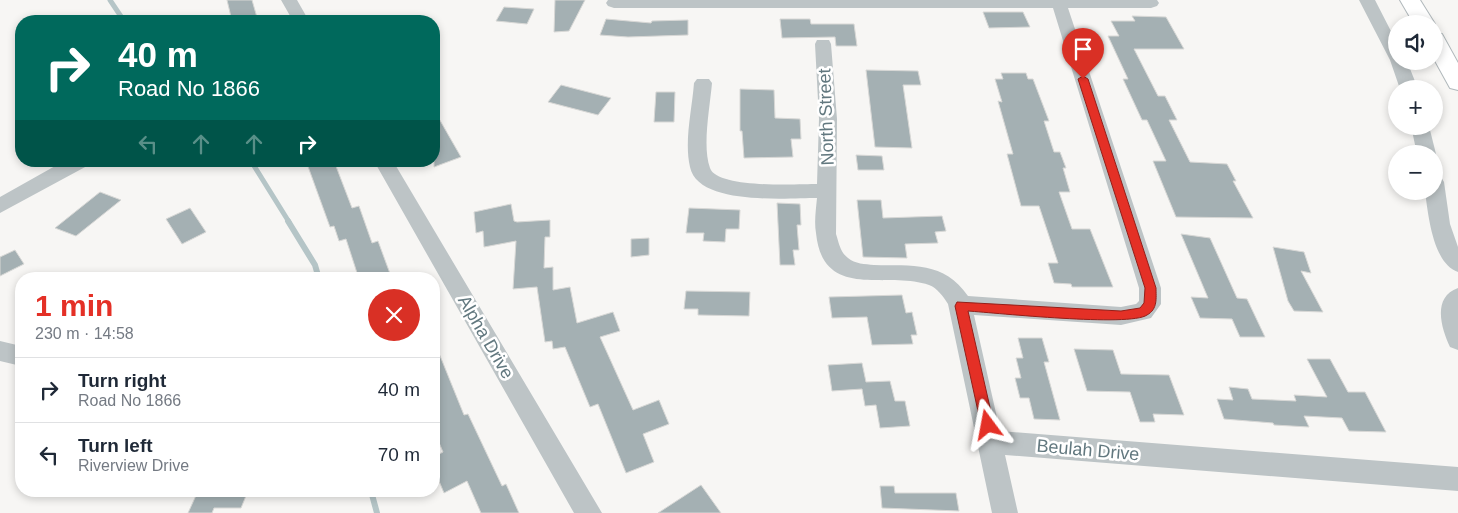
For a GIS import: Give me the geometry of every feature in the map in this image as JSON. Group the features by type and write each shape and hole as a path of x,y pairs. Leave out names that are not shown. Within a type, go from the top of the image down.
{"main road":[{"path":"1410,0 1419,15"},
{"path":"1443,55 1458,82"}],"street":[{"path":"289,0 298,15"},
{"path":"1367,0 1388,41"},
{"path":"614,2 1151,3"},
{"path":"961,306 1121,316 1143,312 1150,304 1150,288 1059,3"},
{"name":"North Street","path":"823,44 828,119 827,191"},
{"path":"703,83 698,161 702,175 710,183 729,189 827,191 826,234 836,260 850,271 869,274 912,273 936,278 953,291 961,306 992,442 1005,513"},
{"path":"0,206 69,167"},
{"name":"Alpha Drive","path":"386,167 590,513"},
{"path":"1436,200 1440,230 1448,249 1458,264"},
{"path":"1458,297 1452,305 1452,324 1458,340"},
{"path":"0,351 15,355"},
{"name":"Beulah Drive","path":"992,442 1458,479"}],"building":[{"path":"227,0 252,0 256,15 231,15"},
{"path":"555,0 585,0 569,31 554,32"},
{"path":"504,7 534,9 527,24 496,21"},
{"path":"983,12 1023,12 1030,27 989,28"},
{"path":"1132,16 1166,17 1184,49 1134,49 1158,96 1165,96 1177,120 1169,120 1190,162 1227,164 1236,181 1233,181 1253,218 1176,217 1153,161 1166,161 1147,120 1142,120 1123,79 1128,79 1108,36 1119,36 1111,21 1135,21"},
{"path":"606,19 651,23 652,21 688,20 688,35 628,37 600,35"},
{"path":"780,19 810,19 811,24 854,24 857,46 836,46 835,37 782,38"},
{"path":"866,70 918,71 921,85 903,85 912,148 875,147"},
{"path":"1001,73 1026,73 1028,79 1033,79 1049,121 1044,121 1054,152 1060,152 1066,168 1063,168 1070,192 1059,192 1072,229 1090,229 1113,287 1072,287 1071,284 1054,283 1048,263 1058,263 1039,206 1021,206 1007,154 1013,154 998,101 1002,102 995,79 1003,79"},
{"path":"561,85 611,98 598,115 548,102"},
{"path":"740,89 774,90 775,118 800,119 801,139 791,139 793,157 744,158 742,131 740,131"},
{"path":"656,92 675,92 674,122 654,122"},
{"path":"440,120 461,157 440,165"},
{"path":"856,155 882,156 884,170 858,170"},
{"path":"308,167 336,167 352,208 359,206 372,243 378,241 389,272 357,272 346,239 339,241 334,226 330,227"},
{"path":"100,192 121,200 76,236 55,228"},
{"path":"857,200 881,200 883,218 942,216 946,231 935,232 938,243 905,244 907,258 863,257"},
{"path":"777,203 800,204 801,225 797,225 799,250 793,250 795,265 780,265"},
{"path":"511,204 514,221 550,220 550,237 545,237 544,268 553,267 553,290 570,287 577,323 613,312 620,331 600,337 633,410 659,400 669,424 643,434 654,462 626,473 598,404 590,407 565,347 553,349 552,341 545,342 537,287 513,289 516,241 484,247 483,231 476,233 474,212"},
{"path":"190,208 206,232 182,244 166,219"},
{"path":"689,208 740,210 739,229 726,229 725,242 703,241 704,233 686,233"},
{"path":"1181,234 1210,238 1237,298 1247,299 1265,337 1240,337 1232,319 1200,318 1191,297 1208,298"},
{"path":"649,238 649,255 631,257 631,239"},
{"path":"1273,247 1304,252 1311,273 1301,271 1323,312 1294,311 1288,301"},
{"path":"15,250 24,264 0,276 0,257"},
{"path":"686,291 750,292 749,316 698,315 698,309 684,309"},
{"path":"902,295 906,313 912,312 917,335 911,335 913,344 872,345 867,317 832,318 829,297"},
{"path":"1018,338 1042,338 1049,362 1044,362 1060,420 1034,419 1029,398 1020,398 1015,378 1021,378 1016,358 1023,358"},
{"path":"1074,349 1113,350 1121,374 1169,375 1184,415 1153,414 1155,422 1140,422 1130,392 1087,391"},
{"path":"440,356 464,415 468,414 502,486 506,484 519,513 481,513 467,481 444,493 440,483 440,454 443,452 440,445"},
{"path":"1307,359 1330,359 1348,392 1365,392 1386,432 1349,431 1342,418 1304,416 1309,427 1224,419 1217,399 1233,400 1229,387 1248,389 1252,399 1296,401 1294,395 1327,397"},
{"path":"862,363 866,382 890,381 895,401 905,401 910,426 880,428 876,405 865,406 862,389 832,391 828,365"},
{"path":"701,485 721,513 658,513"},
{"path":"880,486 894,486 895,493 956,493 959,511 882,508"},
{"path":"195,497 246,497 241,508 214,508 212,513 188,513"}],"waterway":[{"path":"110,0 120,15"},
{"path":"255,167 289,222"},
{"path":"288,221 315,265 317,272"},
{"path":"373,497 377,513"}],"route":[{"path":"988,425 961,306 1121,316 1143,312 1150,304 1150,288 1083,79"}]}
